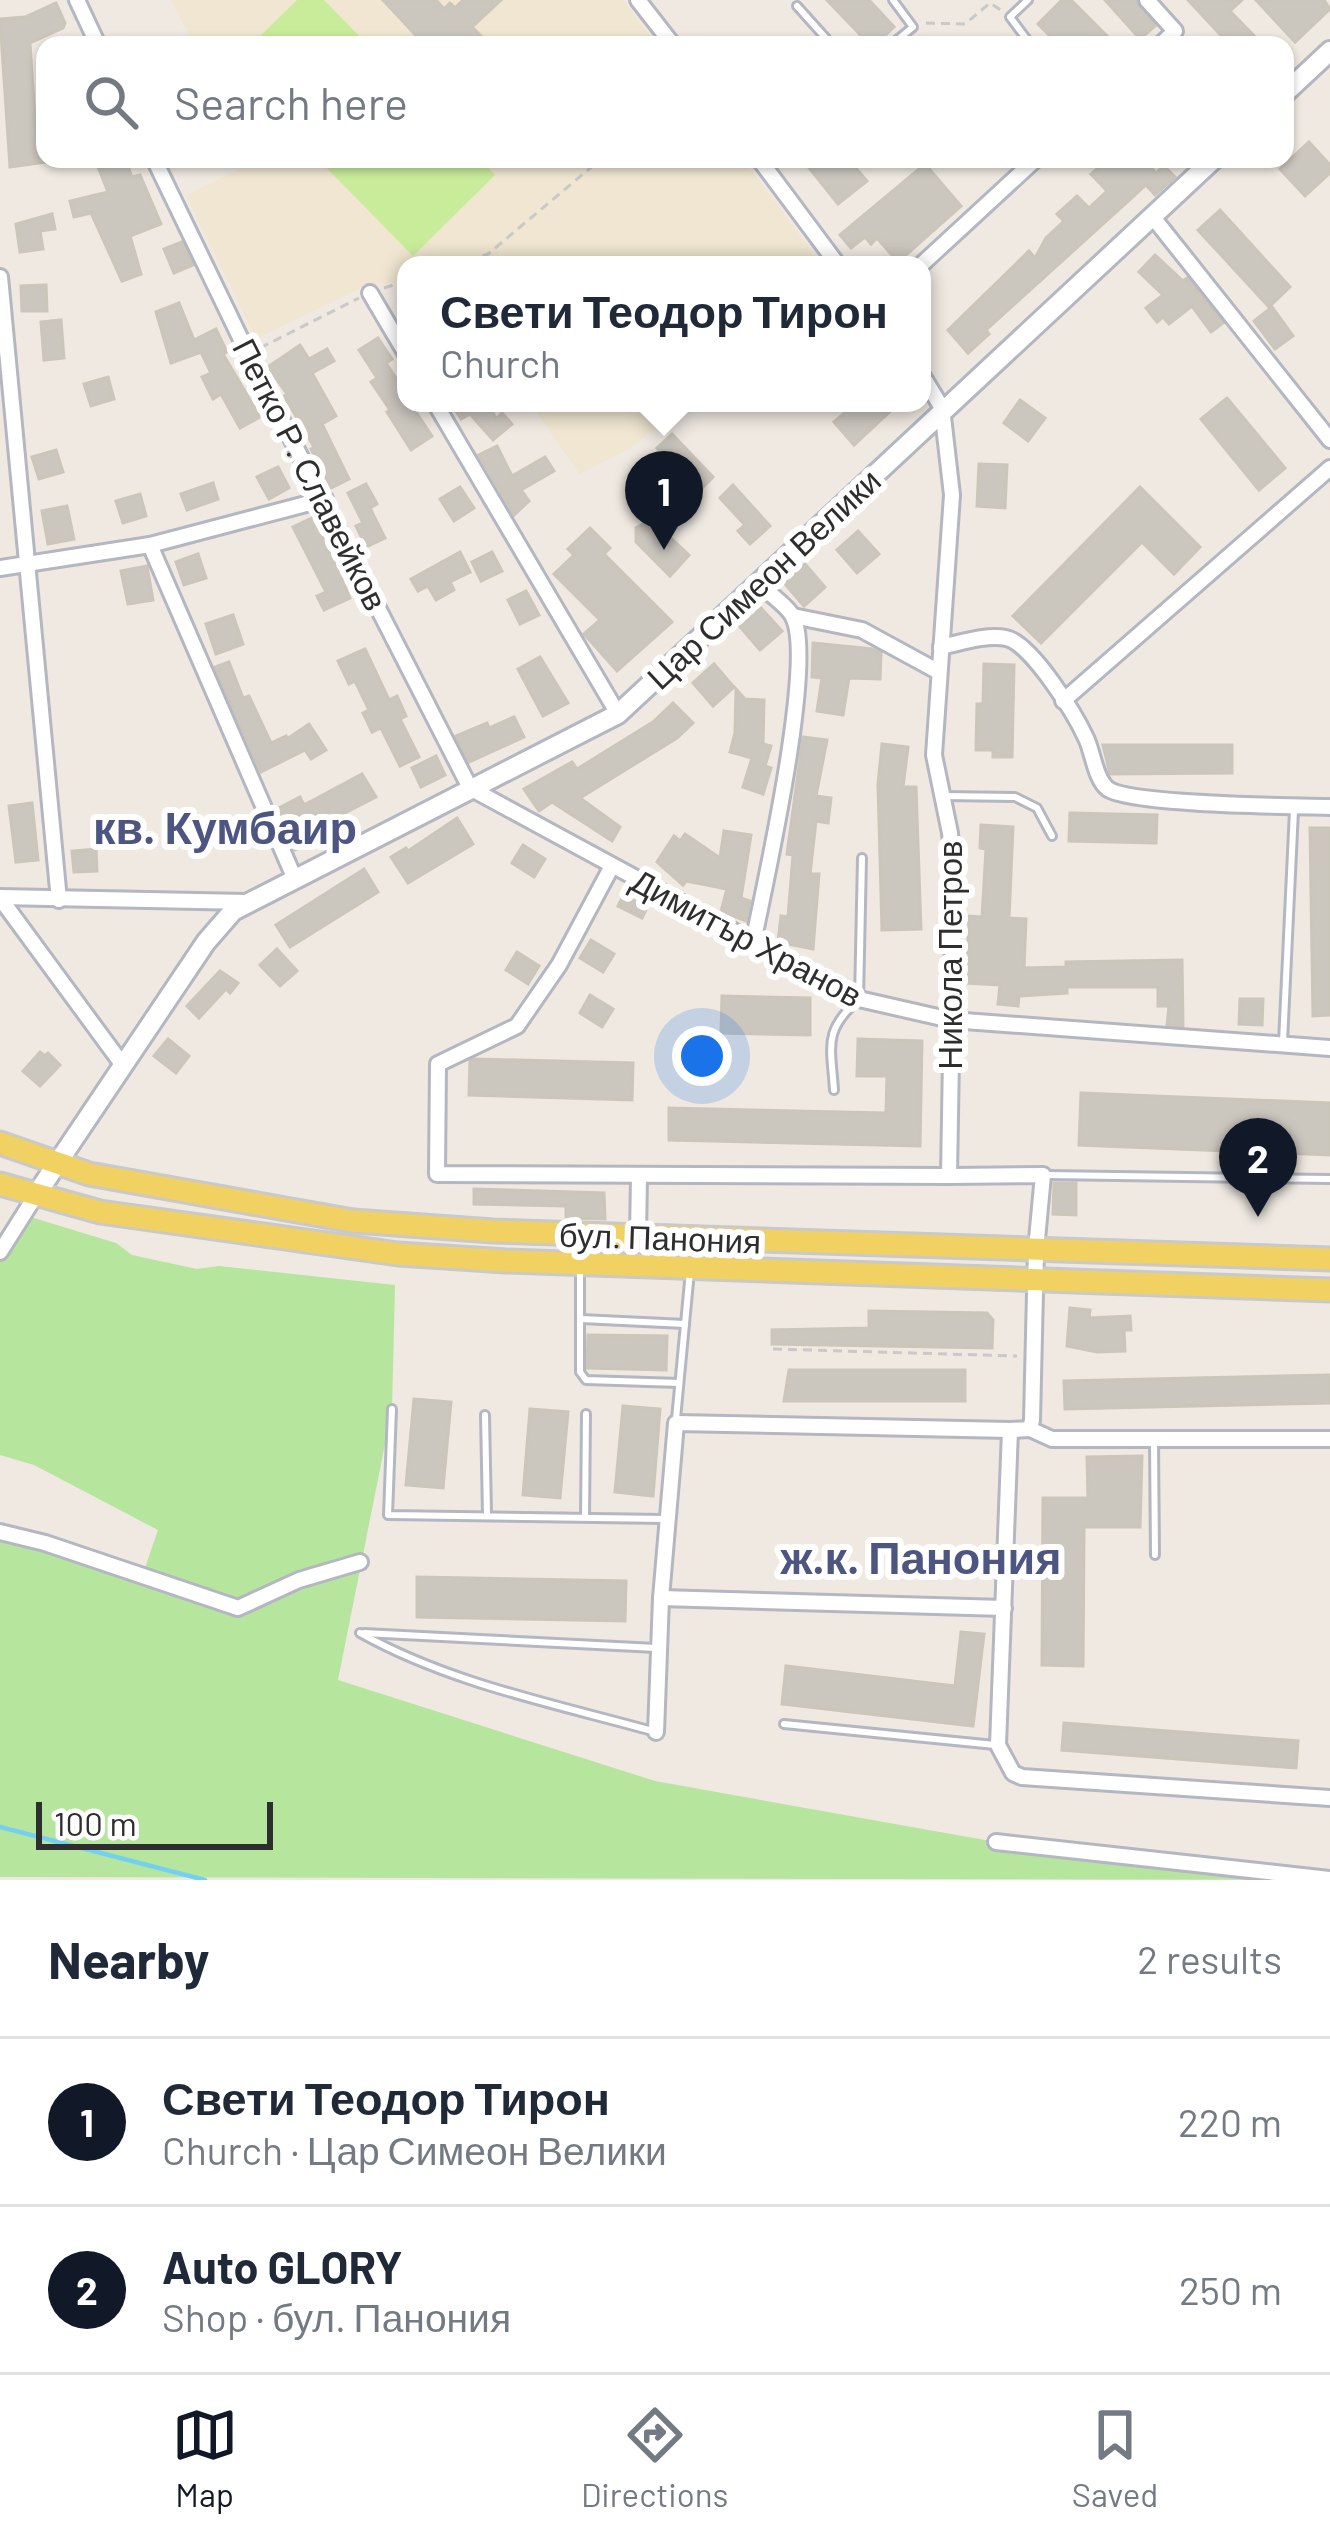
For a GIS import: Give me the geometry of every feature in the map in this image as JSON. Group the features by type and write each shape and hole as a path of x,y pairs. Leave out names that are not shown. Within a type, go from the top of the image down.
{"main road":[{"path":"1294,85 1330,51"},
{"name":"Цар Симеон Велики","path":"36,1196 206,942 247,902 618,714 1204,168"},
{"name":"бул. Панония","path":"0,1144 89,1174 353,1221 638,1236 1330,1259"},
{"name":"бул. Панония","path":"0,1184 100,1212 398,1254 1330,1290"}],"street":[{"path":"77,0 94,36"},
{"path":"1147,0 1175,31 1170,36"},
{"path":"645,3 667,36"},
{"name":"Петко Р. Славейков","path":"158,168 470,788"},
{"path":"766,168 831,256"},
{"path":"931,256 1026,168"},
{"path":"1152,216 1330,440"},
{"path":"0,277 59,900"},
{"path":"370,292 397,338"},
{"path":"931,390 942,408"},
{"name":"Никола Петров","path":"942,408 952,495 934,755 954,880 949,1176"},
{"path":"440,412 618,714"},
{"path":"1063,701 1330,468"},
{"path":"0,568 150,544 325,499"},
{"path":"150,544 294,877"},
{"path":"758,584 793,616 862,630 939,672"},
{"path":"753,943 776,831 802,655 793,616"},
{"path":"941,647 1006,638 1034,659 1085,735 1109,789 1126,796 1330,808"},
{"name":"Димитър Хранов","path":"470,788 859,999 951,1020 1330,1048"},
{"path":"611,866 560,965 517,1026 437,1064 437,1174 1043,1175 1030,1429"},
{"path":"0,898 122,1064"},
{"name":"Цар Симеон Велики","path":"0,898 247,902"},
{"path":"638,1236 639,1176"},
{"path":"0,1252 36,1196"},
{"path":"656,1732 661,1598 676,1423 1030,1429 1052,1439 1330,1439"},
{"path":"1010,1430 998,1745 1012,1774 1330,1798"},
{"path":"0,1532 238,1608 299,1580 360,1562"},
{"path":"661,1598 1004,1608"},
{"path":"996,1841 1330,1879"}],"lane":[{"path":"893,0 913,27 902,36"},
{"path":"1024,36 1010,17 1028,0"},
{"path":"797,6 824,36"},
{"path":"940,796 1015,797 1037,808 1052,836"},
{"path":"1282,1046 1294,806"},
{"path":"834,1090 830,1032 837,1018 859,999 862,858"},
{"path":"1043,1175 1330,1180"},
{"path":"580,1264 580,1372 586,1380 680,1383"},
{"path":"676,1423 691,1268"},
{"path":"581,1319 685,1324"},
{"path":"392,1409 388,1515 668,1519"},
{"path":"585,1517 586,1414"},
{"path":"485,1415 487,1514"},
{"path":"1154,1439 1154,1555"},
{"path":"656,1732 498,1689 387,1648 360,1633 660,1648"},
{"path":"784,1724 998,1745"}],"path":[{"path":"913,27 930,22 965,24 990,3 1010,17"},
{"path":"482,256 590,168"},
{"path":"248,354 370,292 397,284"},
{"path":"773,1349 1033,1356"}],"shaded area":[{"path":"171,0 623,0 650,36 189,36"},
{"path":"242,168 750,168 815,256 397,256 397,282 369,284 256,339 186,195"},
{"path":"536,412 672,412 633,447 580,474"}],"green space":[{"path":"297,0 324,0 359,36 260,36"},
{"path":"327,168 488,168 495,175 413,256"},
{"path":"24,1215 116,1243 132,1255 197,1269 219,1266 395,1285 392,1409 338,1680 655,1781 996,1842 1330,1880 0,1877 0,1532 142,1577 158,1530 34,1465 0,1455 0,1252"}],"building":[{"path":"383,0 436,0 444,9 450,3 455,8 463,0 501,0 472,27 481,36 417,36"},
{"path":"827,0 869,0 894,27 884,36 861,36"},
{"path":"1062,0 1071,0 1107,36 1050,36 1038,24"},
{"path":"1105,0 1136,0 1155,26 1137,36"},
{"path":"1188,0 1242,0 1230,11 1254,36 1222,36"},
{"path":"1256,0 1324,0 1330,9 1295,42"},
{"path":"56,3 65,23 30,43 36,163 10,167 0,19 25,17"},
{"path":"1309,142 1330,165 1330,173 1305,196 1280,169 1294,168 1294,156"},
{"path":"99,168 128,168 132,177 140,175 161,224 130,236 141,274 122,281 91,213 74,217 70,201 108,192"},
{"path":"809,168 856,168 867,181 838,204"},
{"path":"920,168 928,168 961,206 905,256 893,256 877,238 871,244 865,237 851,248 840,235"},
{"path":"1098,168 1151,168 1156,173 1166,168 1175,177 1155,195 1146,185 986,330 989,334 968,353 948,330 1029,251 1035,258 1046,238 1064,221 1057,214 1077,196 1089,208 1107,191 1091,174"},
{"path":"1220,210 1290,287 1269,307 1198,230"},
{"path":"52,214 55,229 40,231 43,249 20,252 16,224"},
{"path":"182,242 193,265 174,273 164,249"},
{"path":"1155,255 1183,281 1187,278 1223,323 1211,332 1192,306 1169,324 1163,317 1157,322 1146,308 1163,295 1139,272"},
{"path":"46,285 47,311 22,311 21,286"},
{"path":"179,303 194,340 216,329 227,352 223,354 260,417 240,428 221,394 213,399 202,377 211,373 201,352 171,363 156,312"},
{"path":"1272,307 1293,336 1275,349 1254,321"},
{"path":"61,320 64,358 44,360 41,322"},
{"path":"378,338 392,359 386,363 397,380 397,412 416,412 432,436 411,450 371,382 377,378 359,350"},
{"path":"300,345 309,359 327,349 334,361 312,373 336,416 322,424 349,479 331,488 287,394 268,367"},
{"path":"108,377 114,399 91,406 84,384"},
{"path":"1227,398 1285,468 1259,490 1201,419"},
{"path":"1020,400 1045,418 1028,441 1004,423"},
{"path":"457,412 492,412 496,419 502,413 512,424 493,440 470,414 461,419"},
{"path":"846,412 889,412 854,445 834,422"},
{"path":"672,434 713,477 699,491 657,448"},
{"path":"497,446 512,476 545,457 554,471 521,490 529,501 514,515 479,455"},
{"path":"56,450 63,472 39,479 32,457"},
{"path":"979,464 1007,465 1005,508 977,506"},
{"path":"278,467 289,488 269,499 257,477"},
{"path":"213,483 218,499 187,510 181,494"},
{"path":"366,484 377,504 370,508 385,538 366,547 356,526 363,523 348,493"},
{"path":"733,485 770,526 750,544 738,531 745,525 720,498"},
{"path":"460,487 474,508 454,521 440,499"},
{"path":"1140,487 1200,547 1174,574 1142,542 1041,643 1013,616"},
{"path":"140,494 146,516 123,523 116,501"},
{"path":"67,506 74,539 48,544 42,511"},
{"path":"314,517 350,598 324,610 317,596 326,592 293,527"},
{"path":"647,522 657,525 689,555 670,576 636,542 636,528"},
{"path":"590,528 610,548 604,554 672,622 617,671 584,634 600,620 554,574 574,555 568,549"},
{"path":"858,531 879,554 857,573 837,550"},
{"path":"460,552 470,572 450,582 454,590 436,600 428,586 418,591 411,579"},
{"path":"492,552 502,571 481,581 472,562"},
{"path":"198,554 206,578 184,585 176,562"},
{"path":"805,564 825,587 804,606 784,583"},
{"path":"147,566 153,600 128,604 121,571"},
{"path":"526,591 539,615 520,624 508,600"},
{"path":"761,608 782,631 760,650 740,627"},
{"path":"233,615 243,644 216,654 206,624"},
{"path":"813,643 881,653 880,679 849,678 843,715 817,711 822,678 812,677"},
{"path":"365,649 389,700 397,696 406,716 400,719 419,757 400,766 381,728 372,732 363,713 369,710 355,681 349,684 338,661"},
{"path":"540,657 568,703 543,716 518,669"},
{"path":"229,662 243,698 249,696 271,743 309,724 326,750 311,759 305,750 261,772 215,667"},
{"path":"714,664 734,687 713,706 693,683"},
{"path":"984,664 1014,665 1012,757 993,757 993,750 976,750"},
{"path":"736,689 745,699 764,700 763,744 771,746 765,766 771,768 763,794 743,787 752,758 730,752"},
{"path":"673,703 693,723 677,738 580,798 620,827 612,841 552,802 539,811 524,789 572,762 577,769 653,722"},
{"path":"514,717 524,737 469,762 456,736"},
{"path":"803,737 827,740 816,796 831,798 828,823 816,821 810,874 819,874 813,949 778,942 781,916 788,917 793,855 787,854"},
{"path":"882,744 908,747 903,787 916,787 921,929 882,930 878,784"},
{"path":"1103,745 1232,745 1232,773 1110,774"},
{"path":"436,756 445,775 421,787 412,768"},
{"path":"362,774 376,797 316,828 320,838 295,850 277,809 300,797 304,805"},
{"path":"32,803 38,860 16,862 9,806"},
{"path":"1070,813 1157,815 1156,843 1069,841"},
{"path":"457,818 473,844 408,883 391,857"},
{"path":"981,825 1013,827 1009,918 1026,919 1024,968 1066,967 1066,962 1182,960 1183,1026 1167,1025 1169,1006 1158,1006 1158,987 1067,987 1067,993 1019,996 1018,1006 998,1004 1000,985 966,983 969,916 982,917 986,849 980,848"},
{"path":"1310,828 1330,828 1330,1015 1313,1016"},
{"path":"724,831 751,835 741,898 750,901 746,921 721,911 727,889 686,881 683,885 657,862 674,836 680,841 685,834 720,858"},
{"path":"523,845 545,859 534,877 512,863"},
{"path":"96,849 97,871 74,872 72,851"},
{"path":"364,869 378,892 290,947 276,925"},
{"path":"627,888 651,900 642,918 618,906"},
{"path":"591,940 614,954 603,972 580,958"},
{"path":"277,949 297,971 280,986 260,965"},
{"path":"517,952 539,966 528,984 506,970"},
{"path":"220,971 238,983 199,1018 187,1006"},
{"path":"590,995 613,1009 602,1027 580,1013"},
{"path":"722,996 810,998 810,1035 721,1033"},
{"path":"1240,999 1263,999 1262,1025 1239,1024"},
{"path":"168,1039 189,1056 176,1073 154,1056"},
{"path":"858,1039 922,1041 920,1146 669,1140 669,1108 886,1113 887,1076 857,1076"},
{"path":"40,1052 60,1065 40,1086 23,1071"},
{"path":"470,1061 633,1063 632,1100 469,1095"},
{"path":"1081,1093 1330,1103 1330,1155 1079,1145"},
{"path":"1054,1183 1076,1183 1076,1215 1053,1214"},
{"path":"474,1189 604,1193 605,1219 566,1218 566,1206 474,1204"},
{"path":"1070,1308 1090,1310 1089,1318 1130,1316 1131,1330 1124,1330 1125,1351 1067,1346"},
{"path":"869,1311 987,1313 993,1320 992,1348 772,1344 772,1330 869,1328"},
{"path":"588,1335 667,1336 666,1370 587,1368"},
{"path":"789,1370 965,1370 965,1401 784,1401"},
{"path":"1330,1375 1330,1403 1065,1409 1064,1381"},
{"path":"414,1399 451,1402 443,1488 406,1485"},
{"path":"623,1406 660,1409 653,1496 615,1492"},
{"path":"530,1409 568,1412 560,1498 523,1495"},
{"path":"1142,1456 1140,1527 1084,1527 1083,1666 1042,1665 1043,1498 1088,1498 1087,1457"},
{"path":"417,1577 626,1581 625,1621 417,1617"},
{"path":"961,1632 984,1634 973,1726 782,1704 786,1666 955,1686"},
{"path":"1064,1723 1298,1741 1296,1768 1062,1750"}],"waterway":[{"path":"0,1827 205,1880"}],"place":[{"name":"Свети Теодор Тирон","path":"664,550"},
{"name":"Auto GLORY","path":"1258,1217"}],"district":[{"name":"кв. Кумбаир","path":"225,826"},
{"name":"ж.к. Панония","path":"921,1556"}]}
